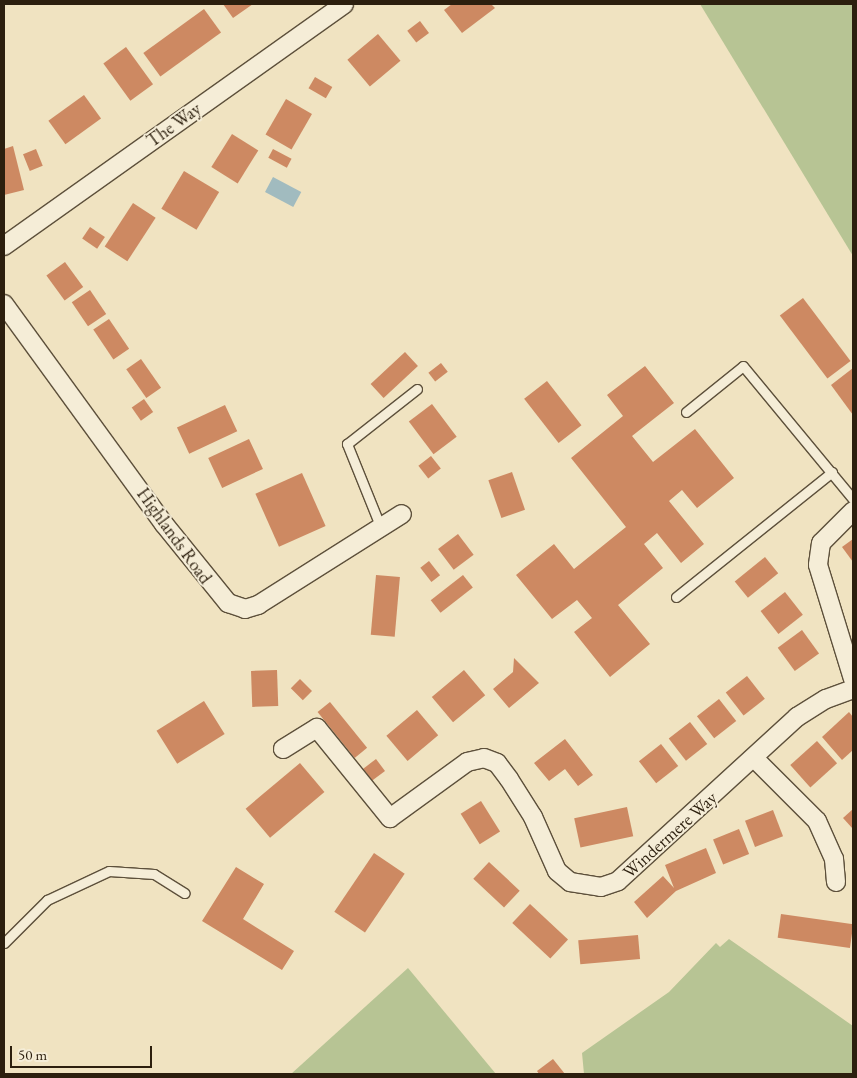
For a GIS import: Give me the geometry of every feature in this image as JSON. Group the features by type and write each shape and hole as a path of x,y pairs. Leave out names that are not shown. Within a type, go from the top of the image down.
{"street":[{"name":"The Way","path":"4,246 344,4"},
{"name":"Highlands Road","path":"4,304 176,540 228,604 246,608 258,604 402,514"},
{"path":"853,511 821,543 818,565 853,680"},
{"name":"Windermere Way","path":"283,748 317,728 390,818 416,801 467,762 484,758 497,763 533,817 557,871 570,882 601,887 618,881 797,717 826,699 853,690"},
{"path":"754,758 817,821 834,859 836,882"}],"lane":[{"path":"686,412 743,366 853,499"},
{"path":"381,528 347,444 417,389"},
{"path":"676,597 832,472"},
{"path":"4,943 47,900 109,871 154,874 184,893"}],"green space":[{"path":"700,4 853,4 853,256"},
{"path":"729,939 853,1026 853,1074 584,1074 582,1053 669,992 716,943 720,947"},
{"path":"408,968 496,1074 291,1074"}],"water":[{"path":"273,177 301,192 293,207 265,192"}],"building":[{"path":"223,4 253,4 233,18"},
{"path":"452,4 491,4 495,8 462,33 444,10"},
{"path":"204,9 221,32 160,77 143,53"},
{"path":"420,21 429,33 416,43 407,31"},
{"path":"378,34 400,61 370,87 347,60"},
{"path":"126,47 153,84 130,101 103,63"},
{"path":"315,77 332,87 326,98 308,88"},
{"path":"84,95 101,118 65,144 48,121"},
{"path":"286,99 312,114 291,150 266,135"},
{"path":"232,134 258,150 238,184 211,167"},
{"path":"13,146 24,190 4,195 4,149"},
{"path":"36,149 43,166 30,171 23,154"},
{"path":"273,149 292,159 287,168 268,158"},
{"path":"184,171 219,192 196,230 161,209"},
{"path":"133,203 156,218 127,261 105,247"},
{"path":"90,227 105,237 97,249 82,239"},
{"path":"65,262 83,287 65,301 46,276"},
{"path":"90,290 106,314 88,326 72,302"},
{"path":"803,298 851,361 827,379 780,315"},
{"path":"109,319 129,349 113,359 93,330"},
{"path":"405,352 418,366 384,398 371,384"},
{"path":"141,359 161,388 146,398 126,369"},
{"path":"441,363 448,372 435,382 428,373"},
{"path":"645,366 674,403 632,436 653,462 695,429 734,478 697,508 682,490 669,501 704,544 681,563 657,533 644,544 663,568 618,605 650,644 610,677 574,632 592,618 577,600 552,619 516,575 554,544 574,569 626,527 571,458 623,416 607,395"},
{"path":"853,368 853,415 831,385"},
{"path":"547,381 581,425 559,443 524,399"},
{"path":"144,399 153,412 141,421 132,408"},
{"path":"432,404 457,437 434,454 409,421"},
{"path":"225,405 237,431 189,454 177,427"},
{"path":"249,439 263,469 222,488 208,458"},
{"path":"431,456 441,469 428,478 418,466"},
{"path":"512,472 525,510 501,518 488,480"},
{"path":"302,473 326,526 279,547 255,494"},
{"path":"458,534 474,555 454,570 438,549"},
{"path":"853,539 853,562 842,547"},
{"path":"765,557 778,573 748,598 735,582"},
{"path":"429,561 440,575 431,582 420,568"},
{"path":"376,575 400,577 395,637 371,635"},
{"path":"463,575 473,588 441,613 431,600"},
{"path":"785,592 803,615 778,634 761,611"},
{"path":"802,630 819,653 795,671 778,648"},
{"path":"514,658 539,683 509,708 493,689 513,672"},
{"path":"277,670 278,706 252,707 251,671"},
{"path":"464,670 485,695 453,722 432,697"},
{"path":"747,676 765,699 744,715 726,693"},
{"path":"300,679 312,691 303,700 291,688"},
{"path":"719,699 736,721 714,738 697,716"},
{"path":"204,701 225,734 177,764 157,731"},
{"path":"330,702 367,748 355,758 318,712"},
{"path":"417,710 438,735 408,761 386,736"},
{"path":"849,712 853,717 853,750 842,760 822,737"},
{"path":"690,722 707,744 686,761 669,739"},
{"path":"565,739 593,775 578,786 565,769 549,781 534,763"},
{"path":"817,741 837,763 810,787 790,765"},
{"path":"661,744 678,766 656,783 639,761"},
{"path":"376,759 385,771 372,781 363,769"},
{"path":"300,763 324,792 270,838 246,809"},
{"path":"481,801 500,832 480,844 461,814"},
{"path":"627,807 633,836 580,848 574,818"},
{"path":"853,809 853,829 843,818"},
{"path":"773,810 783,836 755,847 745,821"},
{"path":"739,829 749,854 723,865 713,839"},
{"path":"706,848 716,873 676,891 647,918 634,902 663,876 674,888 665,865"},
{"path":"374,853 405,874 365,933 334,912"},
{"path":"489,862 520,891 504,907 473,879"},
{"path":"236,867 264,884 243,919 294,951 282,970 202,921"},
{"path":"530,904 568,939 550,958 512,923"},
{"path":"781,914 853,924 850,948 778,938"},
{"path":"638,935 640,959 580,964 578,940"},
{"path":"553,1059 565,1074 539,1074 537,1071"}]}
